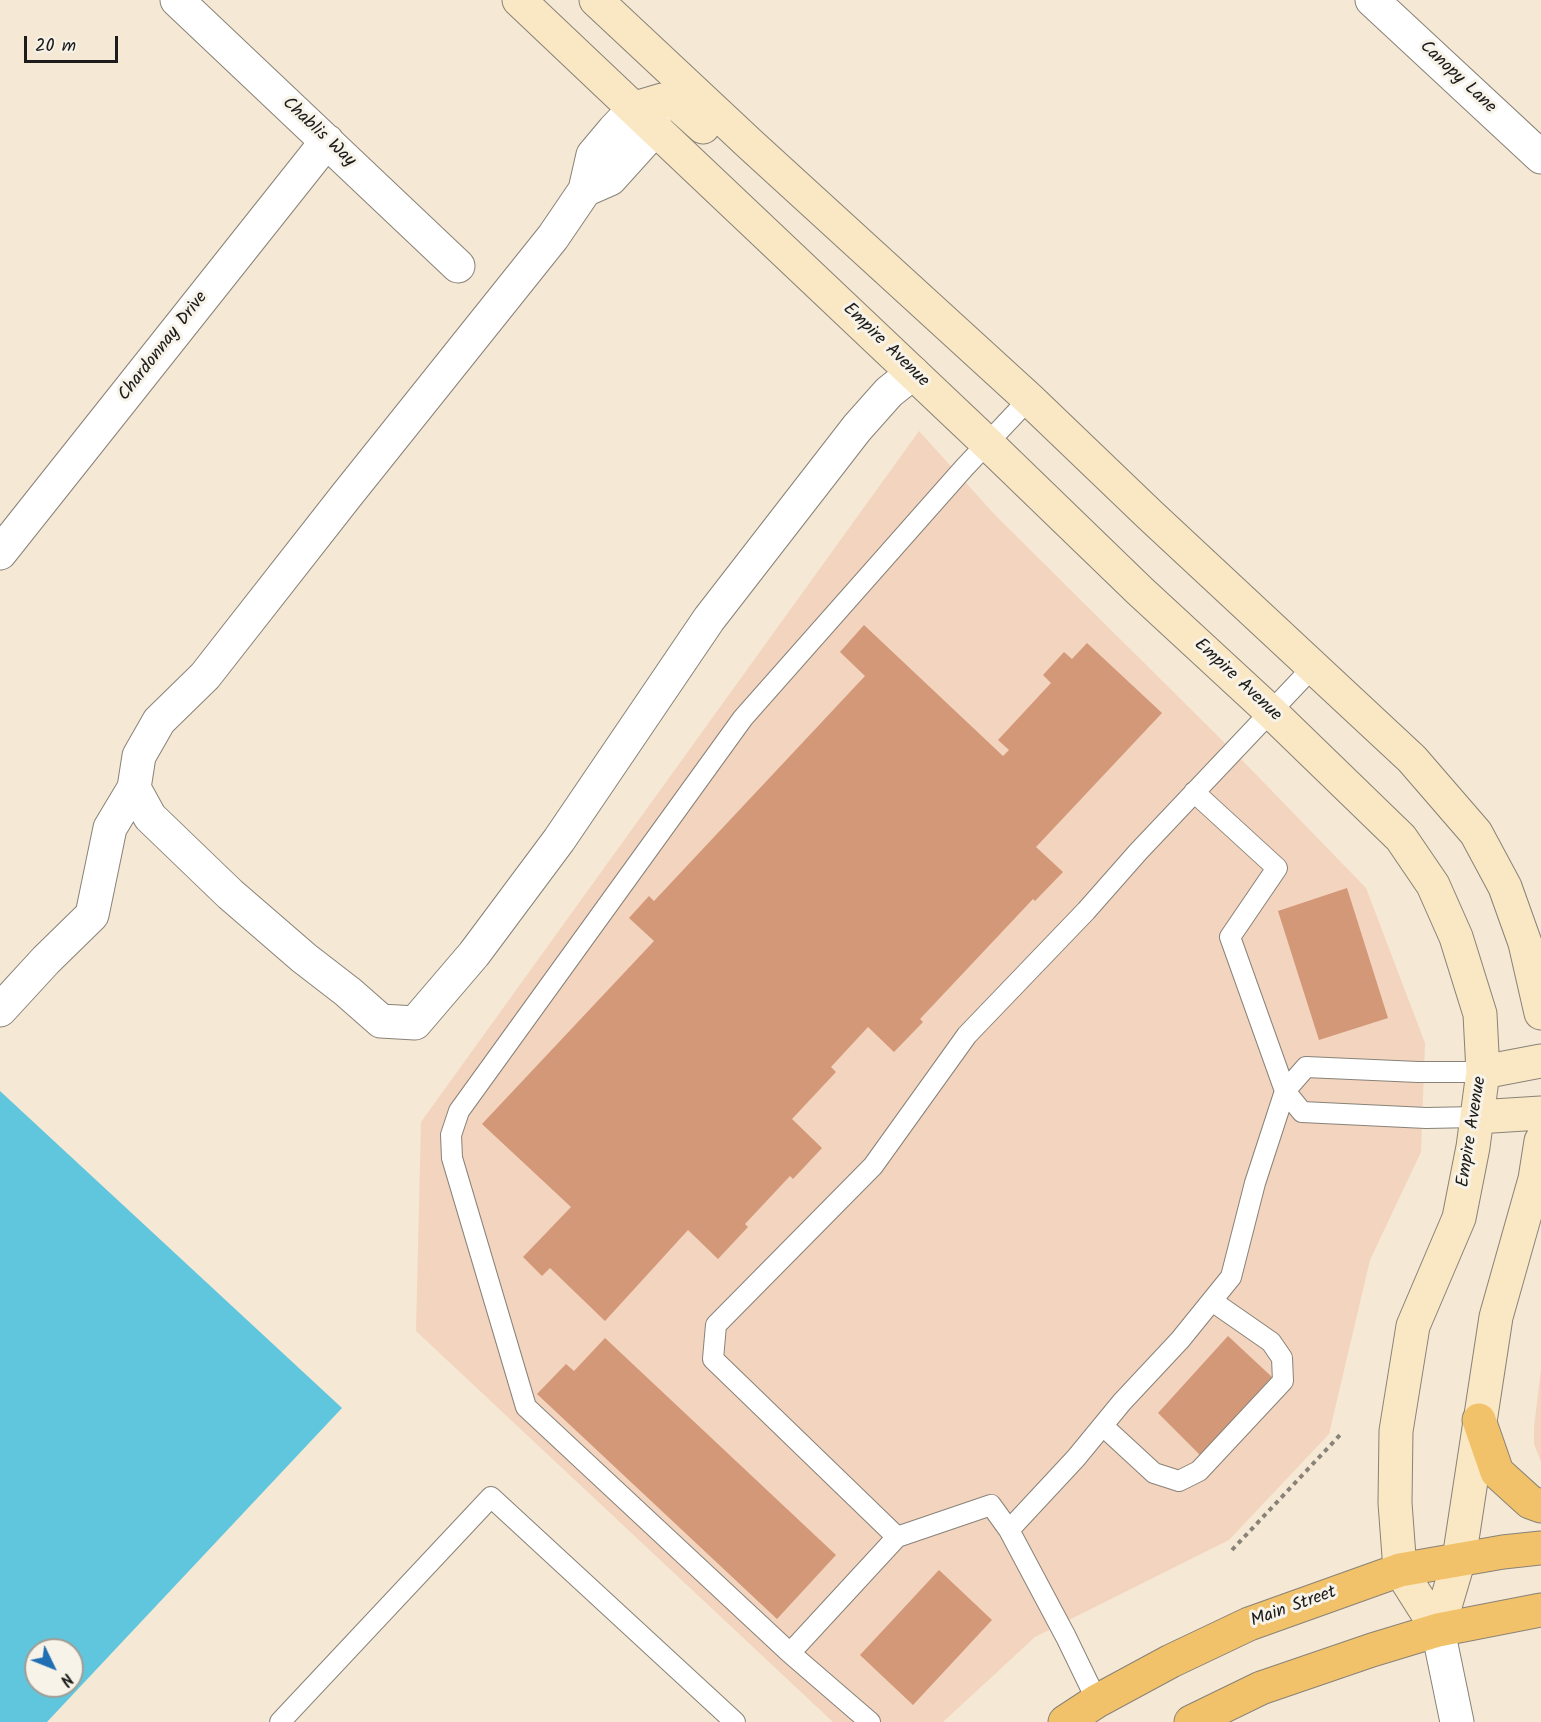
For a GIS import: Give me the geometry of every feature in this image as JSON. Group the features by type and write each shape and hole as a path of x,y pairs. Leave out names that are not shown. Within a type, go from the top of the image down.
{"main road":[{"name":"Empire Avenue","path":"519,0 1140,591 1271,712 1401,838 1433,885 1456,937 1480,1014 1483,1072 1459,1218 1413,1326 1396,1431 1395,1503 1400,1570"},
{"path":"597,0 823,212 1029,399 1412,759 1476,833 1505,887 1525,943 1541,1013"},
{"path":"645,118 662,100 674,100 759,178 823,212"},
{"path":"1483,1072 1541,1061"},
{"path":"1477,1117 1541,1113"},
{"path":"1438,1630 1459,1559 1496,1317 1535,1179 1541,1141"},
{"path":"1479,1420 1497,1472 1530,1502 1541,1506"},
{"name":"Main Street","path":"1065,1722 1097,1701 1171,1661 1249,1624 1400,1570 1503,1552 1541,1548"},
{"path":"1400,1570 1438,1630"},
{"path":"1191,1722 1261,1688 1366,1652 1438,1630 1541,1610"}],"street":[{"name":"Chablis Way","path":"177,0 458,266"},
{"name":"Canopy Lane","path":"1372,0 1541,157"},
{"path":"0,1010 92,915 110,828 134,788 139,756 159,721 205,676 553,237 585,190 593,155 614,130 645,118"},
{"name":"Chardonnay Drive","path":"0,553 327,141"},
{"path":"134,788 150,817 230,894 304,958 381,1021 415,1023 474,954 559,840 709,619 857,428 889,392 913,373"},
{"path":"1438,1630 1457,1722"}],"lane":[{"path":"870,1722 790,1653 526,1407 452,1158 451,1135 459,1111 743,718 964,468 1029,399"},
{"path":"897,1537 713,1359 716,1325 873,1166 967,1035 1313,667"},
{"path":"1194,792 1277,868 1230,937 1285,1091 1302,1112 1426,1118 1477,1117"},
{"path":"1009,1530 1076,1458 1232,1277 1255,1183 1285,1091 1306,1067 1418,1072 1483,1072"},
{"path":"1103,1426 1154,1473 1179,1481 1199,1471 1283,1381 1282,1358 1271,1341 1212,1301"},
{"path":"280,1722 492,1497 735,1722"},
{"path":"790,1653 897,1537 991,1504 1009,1530 1097,1701"}],"path":[{"path":"1232,1550 1340,1435"}],"shaded area":[{"path":"919,431 995,515 1240,758 1366,888 1425,1043 1421,1152 1370,1260 1329,1434 1229,1540 1035,1637 943,1722 833,1722 416,1331 421,1122"},
{"path":"1541,1369 1541,1462 1534,1444 1534,1427"}],"water":[{"path":"0,1091 342,1408 84,1683 84,1638 24,1638 24,1698 70,1698 47,1722 0,1722"}],"building":[{"path":"864,625 1003,756 1009,750 998,740 1051,683 1043,675 1064,652 1072,659 1087,643 1162,713 1036,847 1063,872 1035,901 1033,899 920,1019 923,1022 894,1052 868,1027 831,1067 836,1072 792,1119 822,1148 793,1179 790,1176 745,1224 748,1227 718,1259 688,1230 605,1321 550,1268 542,1276 523,1257 571,1207 482,1124 654,941 629,918 649,896 654,901 865,676 840,652"},
{"path":"1347,888 1388,1018 1319,1040 1278,911"},
{"path":"1228,1336 1272,1377 1200,1455 1158,1413"},
{"path":"605,1338 836,1555 777,1619 537,1394 566,1364 574,1371"},
{"path":"939,1570 992,1620 913,1705 860,1655"}]}
